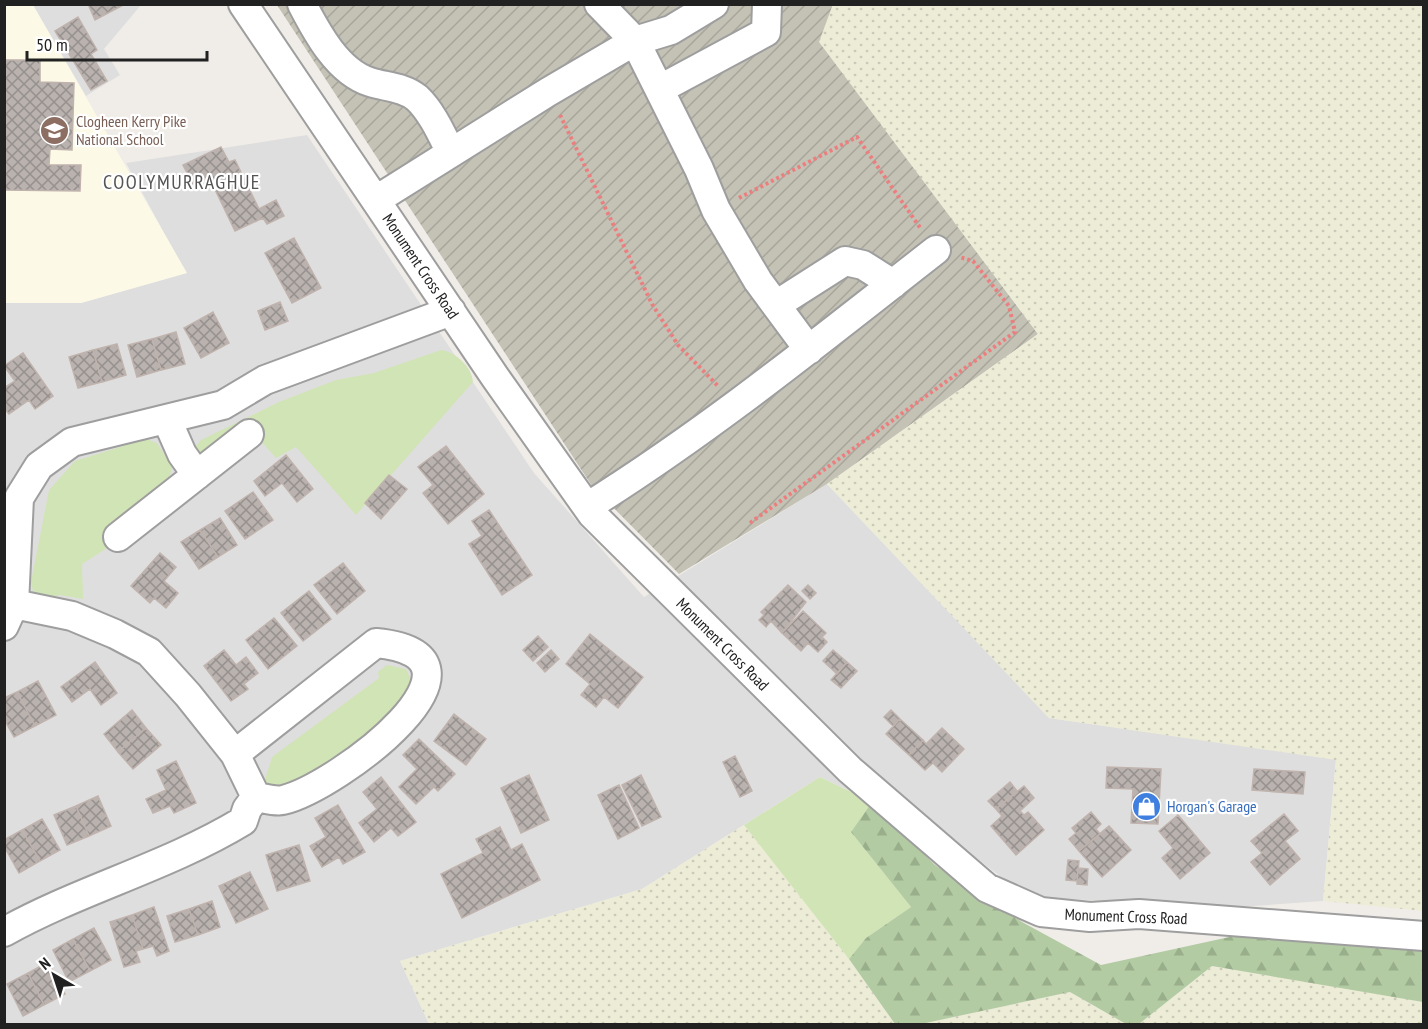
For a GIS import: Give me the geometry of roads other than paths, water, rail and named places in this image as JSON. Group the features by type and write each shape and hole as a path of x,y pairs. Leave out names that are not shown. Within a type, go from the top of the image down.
{"street":[{"name":"Monument Cross Road","path":"243,4 587,507 850,770 987,888 1041,912 1090,917 1139,914 1424,936"},
{"path":"302,4 324,42 348,71 369,82 398,88 417,98 434,121 452,153"},
{"path":"376,200 548,92 635,41 671,30 714,4"},
{"path":"660,88 766,32 767,4"},
{"path":"605,6 635,41 699,169 716,210 758,281 809,350"},
{"path":"587,507 660,461 739,404 936,250"},
{"path":"776,305 845,261 863,265 893,284"},
{"path":"256,797 235,754 188,695 149,652 115,634 72,616 9,615 18,498 39,466 72,442 224,405 266,380 451,311"},
{"path":"167,420 182,454 197,475"},
{"path":"118,537 249,434"},
{"path":"235,754 376,643 396,645 413,651 423,660 427,672 424,688 397,727 370,753 334,778 309,791 281,801 256,797"},
{"path":"4,932 46,909 159,863 225,832 243,821 247,809 256,797"}],"place":[{"name":"Clogheen Kerry Pike National School","path":"55,130"},
{"name":"Horgan's Garage","path":"1146,806"}],"district":[{"name":"COOLYMURRAGHUE","path":"182,182"}]}
